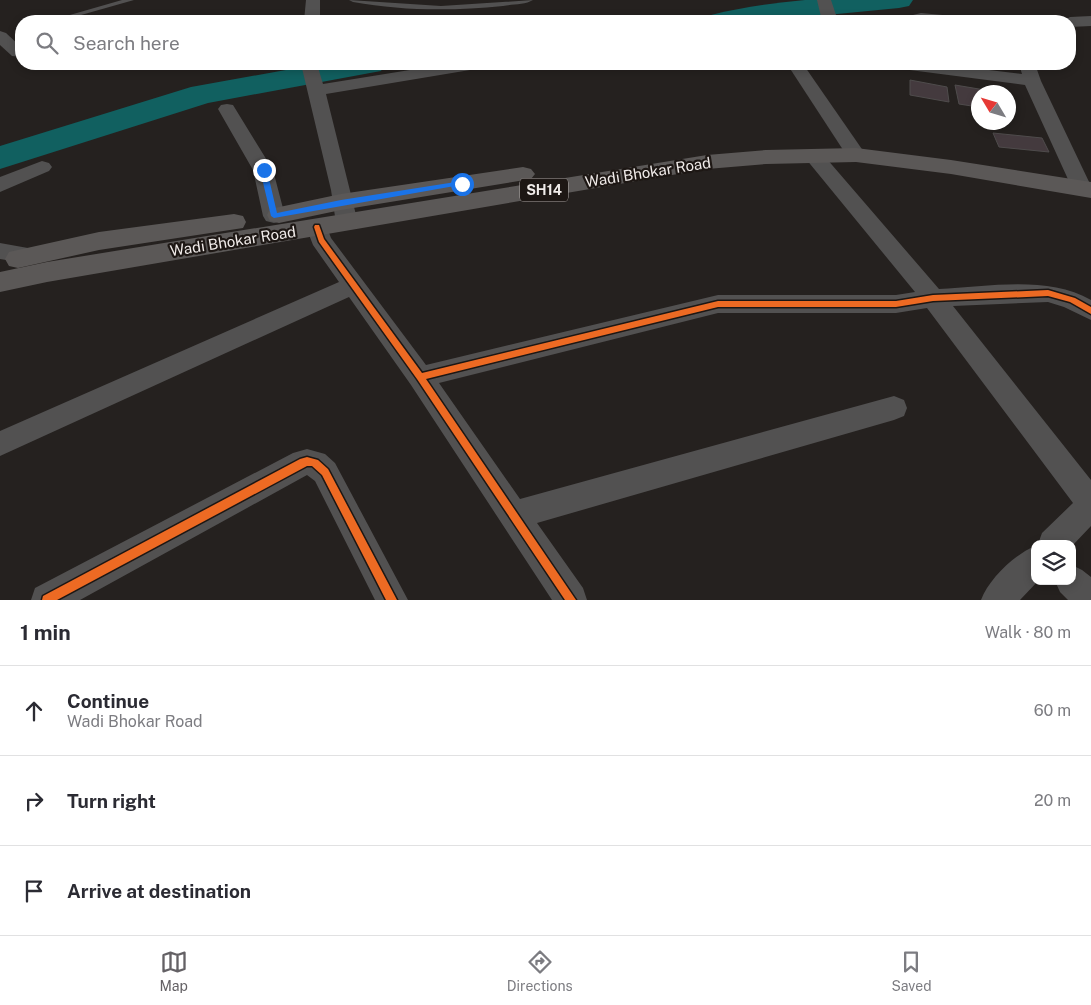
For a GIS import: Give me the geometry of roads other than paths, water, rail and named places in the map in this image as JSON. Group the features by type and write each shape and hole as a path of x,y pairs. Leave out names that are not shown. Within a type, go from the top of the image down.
{"main road":[{"name":"Wadi Bhokar Road","path":"0,282 47,272 317,227 344,213 705,146 772,139 851,147 951,167 1084,180"},
{"name":"Wadi Bhokar Road","path":"0,265 30,256 99,241 274,216 344,213 707,162 813,155 851,147"}],"street":[{"path":"313,15 314,0"},
{"path":"824,0 828,15"},
{"path":"1076,22 1091,21"},
{"path":"0,36 15,50"},
{"path":"344,213 341,190 311,75 386,70"},
{"path":"800,70 851,147"},
{"path":"987,70 1030,73 1084,180"},
{"path":"227,109 264,170 274,216"},
{"path":"813,155 934,298 1091,504 1057,540"},
{"path":"0,185 42,166"},
{"path":"317,227 321,240 420,377 571,600"},
{"path":"0,251 30,256"},
{"path":"0,444 354,285"},
{"path":"420,377 718,304 880,304 934,298 1048,293 1072,300 1091,311"},
{"path":"513,515 894,408"},
{"path":"47,600 302,462 310,460 325,472 392,600"},
{"path":"997,600 1031,566"},
{"path":"1075,585 1091,600"}],"lane":[{"path":"75,15 130,0"},
{"path":"353,0 426,10 480,7 529,0"}],"waterway":[{"path":"753,15 775,11 899,0"},
{"path":"0,158 202,94 336,70"}]}
